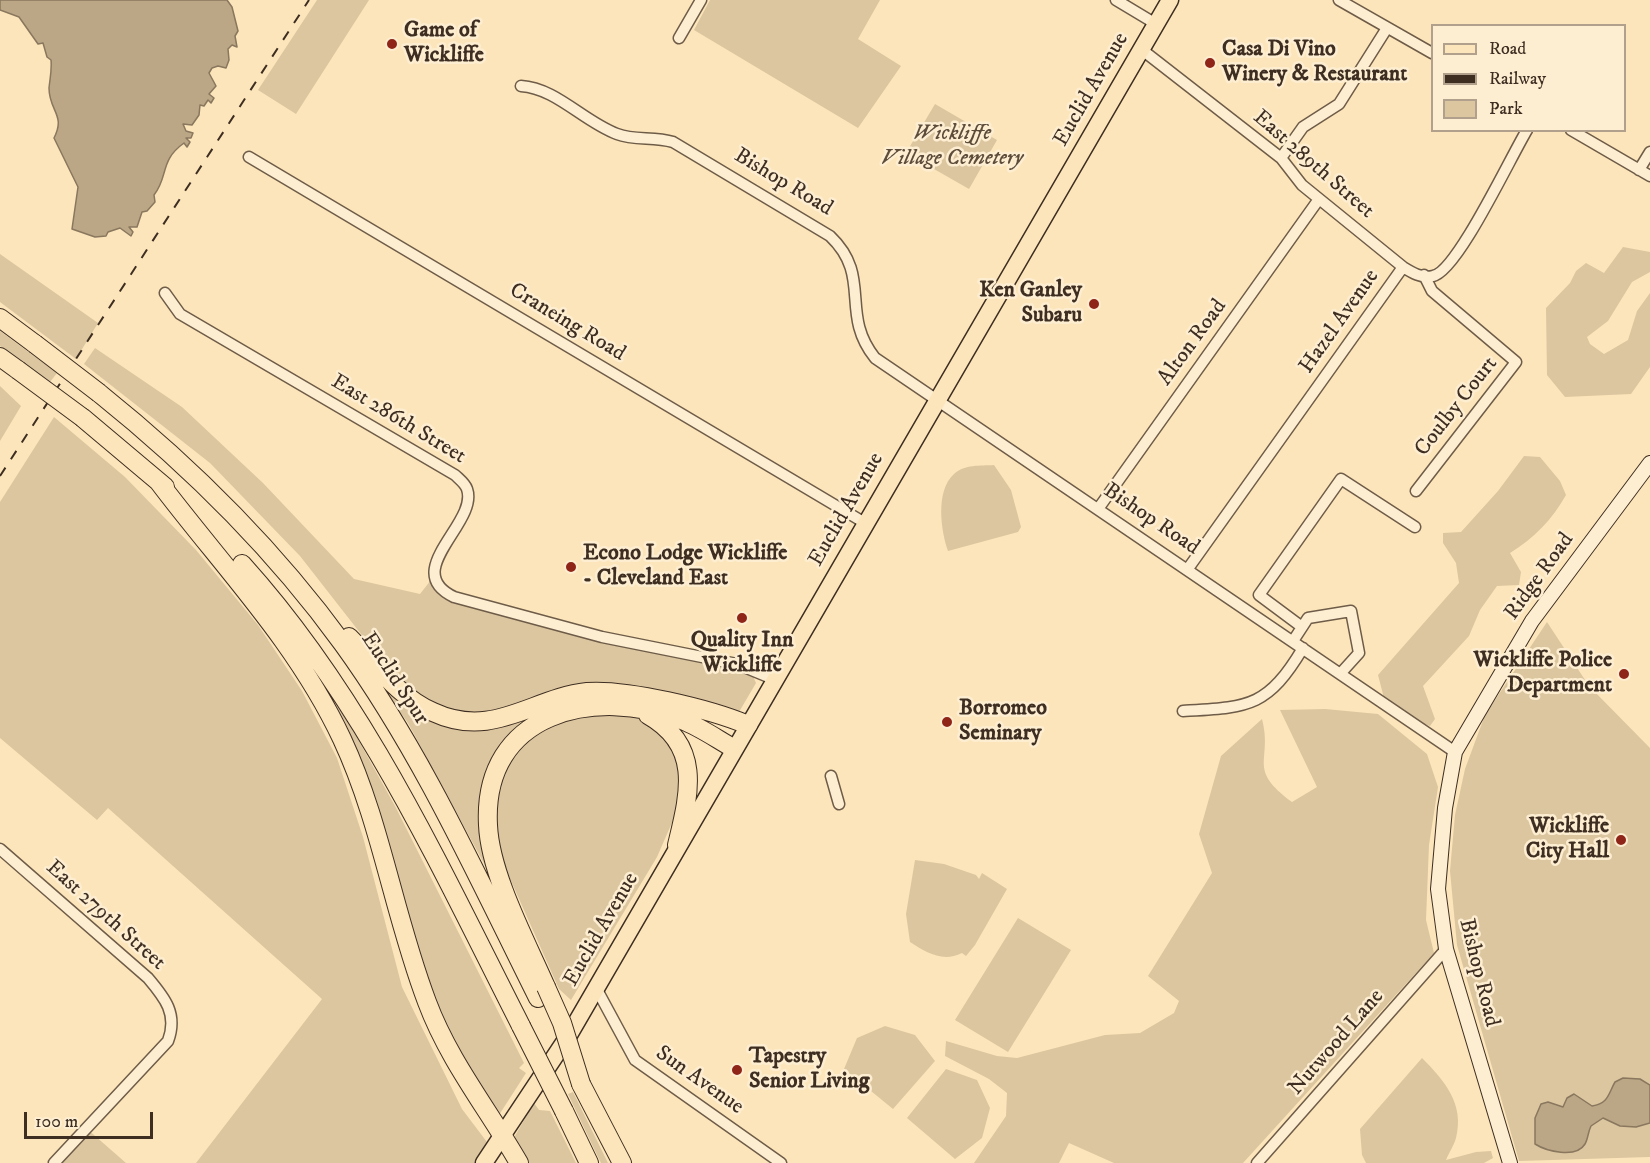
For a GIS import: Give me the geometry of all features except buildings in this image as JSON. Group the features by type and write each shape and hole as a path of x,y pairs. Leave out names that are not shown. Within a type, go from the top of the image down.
{"highway":[{"name":"Euclid Spur","path":"0,318 99,393 152,437 220,502 304,594 361,670 411,751 542,993"},
{"path":"0,357 83,418 158,481 245,567 285,615 343,694 406,801 590,1163"},
{"path":"158,481 266,615 302,668 333,720 364,792 403,931 430,1011 462,1074 519,1163"},
{"path":"304,594 397,688 416,703 445,717 464,721 492,721 569,696 599,692 706,710 748,725"},
{"path":"622,1163 581,1084 562,1023 542,993 491,847 488,806 494,778 514,743 538,723 570,708 596,705 638,710 682,720 734,748"},
{"path":"638,710 669,731 679,744 687,763 688,792 677,845"}],"main road":[{"name":"Euclid Avenue","path":"484,1163 569,1035 595,986 776,680 937,397 1170,0"},
{"name":"Ridge Road","path":"1455,752 1532,621 1650,463"},
{"name":"Bishop Road","path":"1455,752 1445,808 1438,889 1446,949 1510,1163"}],"street":[{"path":"679,38 701,0"},
{"path":"1116,0 1156,24"},
{"path":"1339,0 1431,52"},
{"path":"1281,158 1303,127 1339,104 1387,28"},
{"name":"East 289th Street","path":"1141,49 1281,158 1302,185 1403,267"},
{"name":"Bishop Road","path":"521,86 538,87 616,134 631,138 661,138 673,142 831,236 843,248 854,273 856,325 867,348 892,370 937,397 1455,752"},
{"path":"1424,275 1433,276 1445,269 1461,251 1526,132"},
{"path":"1574,132 1650,176"},
{"path":"1640,170 1650,152"},
{"name":"Craneing Road","path":"249,157 865,523"},
{"name":"Alton Road","path":"1098,509 1319,200"},
{"name":"Hazel Avenue","path":"1187,570 1403,267 1413,274 1424,275"},
{"name":"Coulby Court","path":"1416,491 1516,362 1431,291 1424,275"},
{"name":"East 286th Street","path":"165,293 180,314 455,474 467,488 468,504 435,566 437,582 443,592 461,599 602,637 737,664 776,680"},
{"path":"1247,610 1341,479 1415,527"},
{"path":"1259,595 1302,627"},
{"path":"1293,641 1308,618 1351,611 1359,653 1340,674"},
{"path":"1183,711 1244,706 1268,695 1287,675 1303,648"},
{"path":"831,776 839,804"},
{"name":"East 279th Street","path":"0,849 148,978 166,1000 172,1014 173,1029 168,1041 54,1163"},
{"name":"Nutwood Lane","path":"1257,1163 1446,949"},
{"name":"Sun Avenue","path":"595,986 635,1060 781,1163"}],"green space":[{"path":"317,0 369,0 296,114 258,90"},
{"path":"710,0 880,0 858,39 901,66 858,128 694,30"},
{"name":"Wickliffe Village Cemetery","path":"935,104 997,140 969,189 906,153"},
{"path":"1623,247 1650,252 1650,272 1632,282 1608,321 1587,337 1590,344 1604,354 1628,340 1637,311 1650,293 1650,367 1631,394 1565,397 1547,375 1546,308 1570,283 1576,271 1586,263 1604,273"},
{"path":"0,254 98,323 76,359 0,302"},
{"path":"0,331 57,373 50,382 0,346"},
{"path":"95,348 182,407 263,483 354,579 420,594 431,580 443,597 469,606 746,672 753,676 756,683 739,712 472,716 421,699 386,666 300,556 210,463 84,364"},
{"path":"0,386 21,406 0,441"},
{"path":"54,417 125,477 196,550 258,625 302,691 337,758 363,837 402,987 462,1109 493,1150 484,1163 196,1163 322,999 108,808 97,820 0,738 0,502"},
{"path":"1524,456 1540,457 1560,481 1566,495 1542,528 1510,553 1521,572 1519,585 1497,586 1480,610 1469,636 1423,686 1435,719 1430,726 1424,724 1384,698 1378,675 1459,583 1456,563 1443,543 1443,533 1461,532 1498,491"},
{"path":"994,465 1011,490 1021,527 1018,532 948,551 943,533 941,511 944,490 948,481 963,469"},
{"path":"1547,622 1589,686 1650,748 1650,1157 1519,1161 1457,945 1450,871 1455,815 1465,769 1485,715"},
{"path":"325,688 350,725 395,806 524,1063 519,1068 526,1073 499,1115 441,1021"},
{"path":"392,692 436,720 569,704 497,764 494,882 408,723 387,694"},
{"path":"1325,709 1378,714 1427,754 1438,787 1429,845 1426,920 1434,953 1243,1163 1114,1163 1069,1143 1059,1163 974,1163 1006,1116 1007,1093 989,1079 945,1056 946,1041 997,1056 1017,1058 1105,1035 1140,1033 1174,1013 1179,1001 1148,976 1212,873 1199,834 1221,756 1262,719 1265,734 1265,772 1269,781 1292,802 1317,787 1280,710"},
{"path":"578,712 625,714 649,721 665,735 680,763 684,795 657,857 571,1000 559,989 504,865 495,837 499,777 524,743"},
{"path":"915,860 944,864 976,875 979,879 982,873 1007,889 975,945 966,956 962,953 941,957 910,942 906,914"},
{"path":"1018,918 1071,950 1008,1052 955,1020"},
{"path":"885,1026 915,1035 935,1061 893,1109 844,1069 857,1038"},
{"path":"1422,1058 1445,1084 1458,1114 1456,1138 1446,1160 1476,1152 1491,1151 1493,1158 1484,1163 1366,1163 1362,1155 1360,1129"},
{"path":"946,1069 977,1080 990,1108 982,1138 955,1159 907,1118"},
{"path":"573,1092 608,1163 601,1163 598,1157 568,1094"},
{"path":"534,1103 539,1110 550,1111 576,1163 523,1163 512,1141"},
{"path":"86,1128 126,1163 54,1163"}],"shaded area":[{"path":"0,0 227,0 232,7 238,31 235,36 237,47 232,45 228,49 229,60 226,68 218,66 212,68 209,73 216,86 209,94 214,98 211,103 208,100 204,106 200,105 199,115 192,125 183,124 186,131 193,133 191,138 186,138 190,142 187,147 184,143 167,162 162,181 154,195 155,202 147,211 142,212 137,227 129,227 133,232 131,236 120,228 108,232 106,236 95,237 72,229 78,187 54,138 58,118 51,102 49,88 51,60 47,57 43,43 38,44 19,17 0,10"},
{"path":"1623,1078 1640,1079 1650,1085 1650,1123 1636,1127 1620,1126 1603,1118 1591,1126 1585,1144 1581,1149 1575,1151 1553,1151 1535,1144 1535,1118 1541,1104 1548,1102 1563,1107 1567,1098 1574,1094 1592,1106 1598,1105 1607,1097 1615,1082"}],"railway":[{"path":"0,476 309,0"}],"place":[{"name":"Game of Wickliffe","path":"392,44"},
{"name":"Casa Di Vino Winery & Restaurant","path":"1210,63"},
{"name":"Ken Ganley Subaru","path":"1094,304"},
{"name":"Econo Lodge Wickliffe - Cleveland East","path":"571,567"},
{"name":"Quality Inn Wickliffe","path":"742,618"},
{"name":"Wickliffe Police Department","path":"1624,674"},
{"name":"Borromeo Seminary","path":"947,722"},
{"name":"Wickliffe City Hall","path":"1621,840"},
{"name":"Tapestry Senior Living","path":"737,1070"}]}
